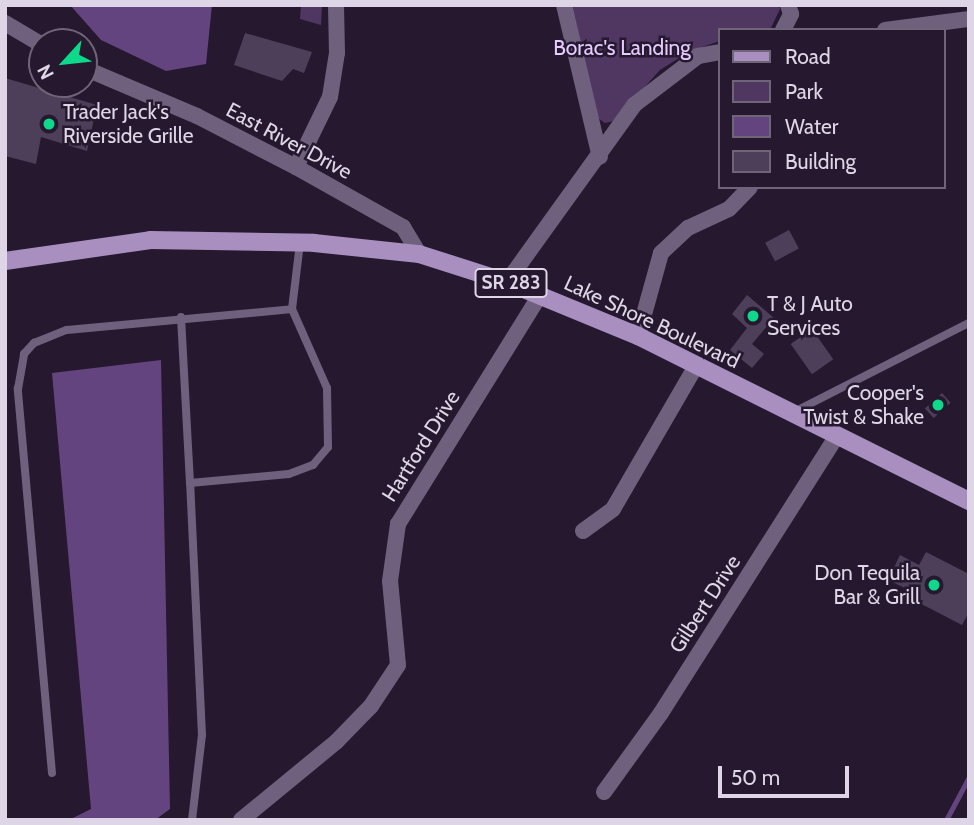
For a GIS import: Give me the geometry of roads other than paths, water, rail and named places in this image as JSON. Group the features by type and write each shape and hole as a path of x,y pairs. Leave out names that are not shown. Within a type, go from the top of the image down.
{"main road":[{"name":"Lake Shore Boulevard","path":"8,260 150,240 300,243 419,254 508,282 638,336 969,500"}],"street":[{"path":"296,167 330,97 338,53 336,5"},
{"path":"564,5 600,157"},
{"path":"784,28 791,14 788,5"},
{"path":"900,28 969,19"},
{"path":"5,23 28,37"},
{"path":"508,282 600,157 634,105 664,78 698,56 718,52"},
{"name":"East River Drive","path":"98,74 197,116 403,227 419,254"},
{"path":"638,336 661,253 688,228 729,209 748,189"},
{"name":"Hartford Drive","path":"242,820 336,742 371,706 398,665 390,581 398,524 540,295"},
{"path":"583,531 613,509 696,366"},
{"name":"Gilbert Drive","path":"604,792 660,713 838,436"}],"lane":[{"path":"190,483 289,474 313,465 328,447 327,388 292,309 300,243"},
{"path":"52,773 20,367 34,343 67,330 181,317 292,309"},
{"path":"181,317 202,735 192,820"},
{"path":"792,414 969,323"}],"water":[{"path":"70,5 212,5 206,64 166,71 101,40 98,28 90,28"},
{"path":"161,360 170,809 155,820 69,820 91,809 52,373"}],"waterway":[{"path":"946,820 969,777"}],"place":[{"name":"Trader Jack's Riverside Grille","path":"49,124"},
{"name":"T & J Auto Services","path":"753,316"},
{"name":"Cooper's Twist & Shake","path":"938,405"},
{"name":"Don Tequila Bar & Grill","path":"934,585"}],"park label":[{"name":"Borac's Landing","path":"622,48"}]}
